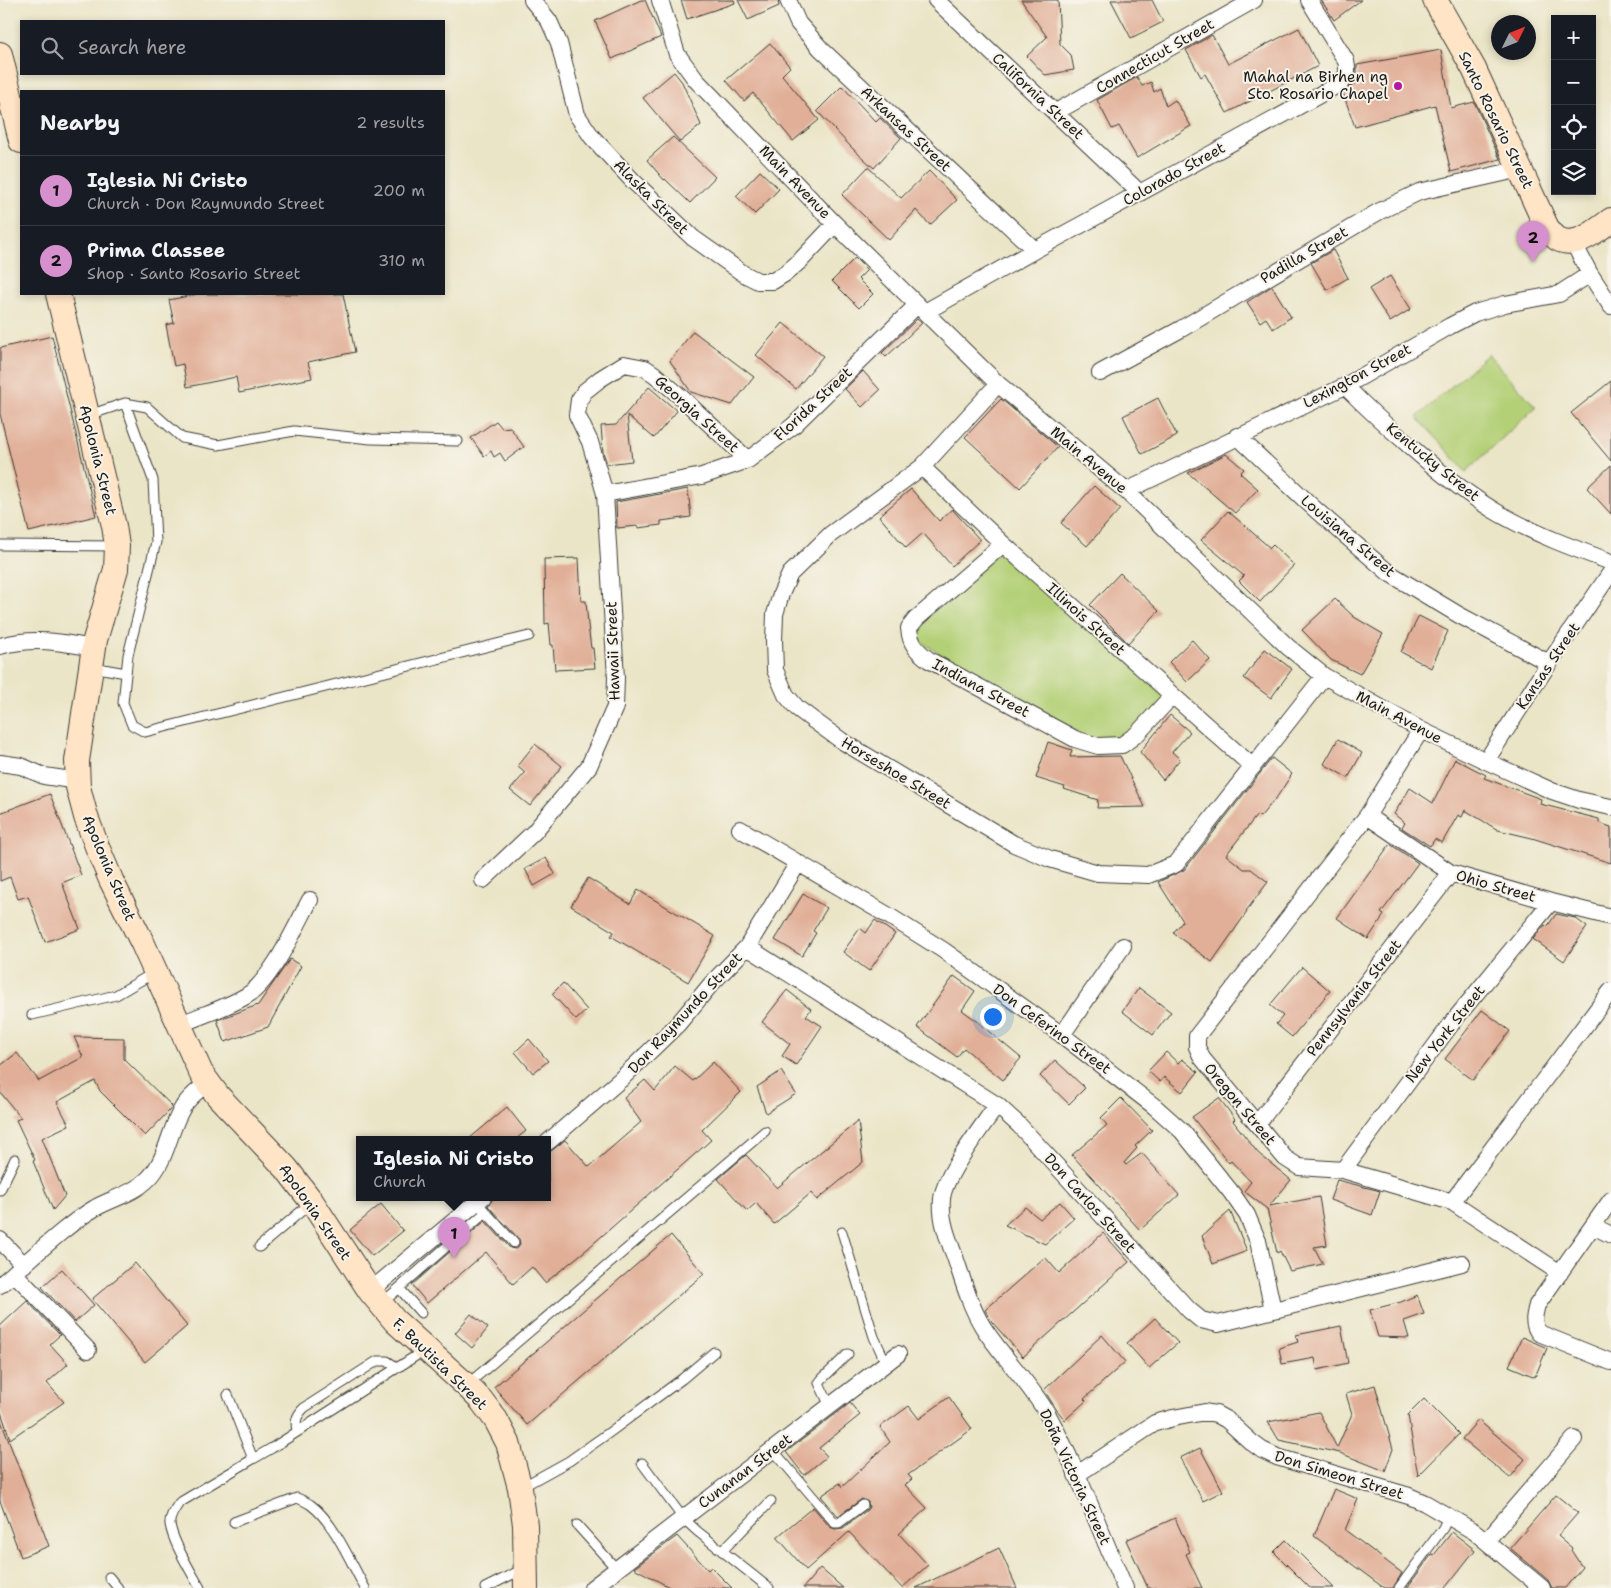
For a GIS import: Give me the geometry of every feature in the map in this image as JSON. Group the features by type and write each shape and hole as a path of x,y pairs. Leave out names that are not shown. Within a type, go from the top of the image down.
{"main road":[{"name":"Santo Rosario Street","path":"1435,0 1474,69 1547,228 1556,238 1565,242 1572,242"},
{"path":"0,54 20,137"},
{"path":"1572,242 1589,235 1611,220"},
{"name":"Apolonia Street","path":"58,295 114,526 117,546 116,569 92,657 77,761 78,781 86,817 111,880 201,1074 286,1168 312,1202 375,1298"},
{"name":"F. Bautista Street","path":"375,1298 395,1321 481,1400 496,1420 508,1443 520,1488 525,1525 527,1577"}],"street":[{"name":"Alaska Street","path":"532,0 549,21 559,42 577,115 582,123 592,137 634,181 693,238 744,274 758,281 773,281 800,261 835,224"},
{"name":"Main Avenue","path":"660,0 677,54 696,80 835,224 998,384 1126,491 1288,647 1324,676 1421,730 1552,791 1579,800 1609,803"},
{"name":"Arkansas Street","path":"788,0 798,23 821,49 1035,250"},
{"name":"California Street","path":"936,0 1140,193"},
{"name":"Connecticut Street","path":"1056,112 1254,0"},
{"name":"Colorado Street","path":"921,309 1035,250 1341,83 1346,78 1348,72 1346,61 1309,0"},
{"name":"Padilla Street","path":"1100,373 1181,328 1378,212 1419,192 1521,169"},
{"path":"1572,242 1611,306"},
{"name":"Lexington Street","path":"1126,491 1237,436 1346,386 1450,326 1475,314 1505,304 1559,294 1590,274"},
{"name":"Florida Street","path":"605,494 702,476 748,460 793,426 921,309"},
{"name":"Georgia Street","path":"605,494 590,442 577,415 577,406 585,392 600,379 624,364 645,368 654,374 681,396 748,460"},
{"name":"Horseshoe Street","path":"998,384 922,467 831,534 790,574 780,594 775,614 775,670 786,695 797,708 842,741 1014,844 1050,859 1098,873 1148,876 1176,864 1324,676"},
{"name":"Kentucky Street","path":"1346,386 1363,405 1419,455 1464,490 1500,514 1547,537 1611,562"},
{"name":"Louisiana Street","path":"1237,436 1317,511 1389,573 1459,615 1549,663"},
{"name":"Illinois Street","path":"922,467 1003,544 1253,767"},
{"name":"Hawaii Street","path":"483,880 534,832 589,766 615,707 616,678 605,494"},
{"name":"Indiana Street","path":"1003,544 916,619 909,628 910,639 916,650 929,660 1075,739 1098,746 1122,744 1137,734 1172,696"},
{"name":"Kansas Street","path":"1486,761 1549,663 1611,572"},
{"path":"0,646 14,642 48,640 92,657"},
{"name":"Oregon Street","path":"1421,730 1367,816 1198,1036 1197,1047 1202,1058 1258,1123 1285,1158 1299,1166 1343,1170 1452,1202 1560,1273"},
{"path":"0,762 21,766 44,776 78,781"},
{"name":"Ohio Street","path":"1367,816 1450,872 1551,902 1611,917"},
{"name":"Don Ceferino Street","path":"740,829 889,916 943,950 1062,1035 1154,1106 1182,1131 1247,1214 1258,1241 1273,1310"},
{"name":"Don Raymundo Street","path":"551,1139 620,1080 678,1024 712,983 747,947 798,863"},
{"name":"Pennsylvania Street","path":"1258,1123 1450,872"},
{"path":"179,1025 248,995 263,981 310,900"},
{"name":"New York Street","path":"1343,1170 1455,1019 1551,902"},
{"path":"1062,1035 1123,946"},
{"name":"Don Carlos Street","path":"747,947 998,1105 1019,1125 1194,1316 1209,1323 1218,1324 1462,1263"},
{"path":"1452,1202 1611,991"},
{"path":"0,1286 66,1229 96,1208 136,1190 150,1178 160,1161 182,1108 188,1100 208,1083"},
{"name":"Doña Victoria Street","path":"998,1105 957,1164 947,1183 942,1198 942,1216 947,1238 975,1313 994,1342 1038,1398 1076,1475 1125,1588"},
{"path":"1611,1200 1537,1305 1533,1318 1535,1328 1539,1334 1611,1362"},
{"path":"375,1298 482,1204"},
{"path":"1593,1226 1611,1235"},
{"path":"0,1240 19,1269 88,1350"},
{"name":"Cunanan Street","path":"592,1588 892,1359"},
{"name":"Don Simeon Street","path":"1076,1475 1155,1423 1205,1412 1216,1414 1227,1420 1256,1446 1277,1457 1409,1496 1449,1515 1487,1540 1542,1588"},
{"path":"1487,1540 1574,1439"}],"lane":[{"path":"86,416 125,403 147,407 182,438 218,445 294,431 371,440 458,441"},
{"path":"125,403 153,480 156,542 128,655 123,703 132,725 145,732 529,636"},
{"path":"0,545 117,546"},
{"path":"92,657 126,673"},
{"path":"32,1015 116,995 155,972"},
{"path":"467,1386 765,1131"},
{"path":"0,1190 15,1159"},
{"path":"259,1247 312,1202"},
{"path":"375,1298 399,1288 482,1204 514,1243"},
{"path":"842,1232 874,1337 892,1359"},
{"path":"399,1288 421,1313"},
{"path":"200,1588 176,1542 169,1523 179,1503 297,1432 426,1350"},
{"path":"520,1488 569,1461 682,1379 714,1352"},
{"path":"830,1406 819,1384 848,1354"},
{"path":"297,1432 295,1421 298,1414 304,1408 377,1361 387,1361 398,1368"},
{"path":"228,1395 253,1459"},
{"path":"773,1450 836,1523 839,1523 863,1505"},
{"path":"642,1462 683,1518 769,1588"},
{"path":"234,1522 297,1498 310,1504 329,1524 365,1588"},
{"path":"722,1550 771,1501"},
{"path":"1399,1588 1443,1528 1449,1515"},
{"path":"577,1525 612,1564 618,1567"},
{"path":"109,1577 118,1588"},
{"path":"485,1588 527,1577"}],"green space":[{"path":"1488,354 1536,407 1466,472 1417,417"},
{"path":"1003,549 1167,696 1136,731 1114,741 1076,736 916,639 918,620"}],"building":[{"path":"641,0 645,0 661,37 612,59 595,21"},
{"path":"681,0 734,0 735,3 687,19"},
{"path":"738,0 778,0 779,6 748,20"},
{"path":"1021,0 1058,0 1060,44 1071,55 1074,70 1045,75 1027,56 1047,37"},
{"path":"1111,0 1152,0 1163,22 1131,38"},
{"path":"1321,0 1361,0 1334,20"},
{"path":"1299,28 1318,66 1227,113 1205,74 1201,77 1186,50 1212,35 1228,64"},
{"path":"770,43 790,67 782,75 819,120 793,141 753,93 744,101 726,80"},
{"name":"Mahal na Birhen ng Sto. Rosario Chapel","path":"1441,50 1451,108 1474,102 1500,159 1451,172 1435,105 1355,127 1343,93 1357,83 1357,65"},
{"path":"674,72 682,82 701,125 680,142 643,98"},
{"path":"1137,77 1142,86 1151,82 1154,92 1160,88 1166,106 1175,100 1191,126 1137,158 1119,126 1112,129 1097,100"},
{"path":"842,86 876,122 880,118 901,138 874,168 817,111"},
{"path":"673,137 715,177 690,203 664,180 647,160"},
{"path":"868,167 901,198 929,171 957,200 930,225 916,210 889,240 842,195"},
{"path":"760,171 779,189 755,214 736,196"},
{"path":"1333,250 1348,278 1327,290 1311,263"},
{"path":"855,258 867,270 858,279 873,294 859,308 832,281"},
{"path":"1390,276 1411,309 1390,322 1369,289"},
{"path":"1272,286 1291,317 1273,329 1266,318 1260,322 1247,302"},
{"path":"193,295 343,295 355,352 308,362 312,378 239,393 236,377 187,387 183,364 174,366 166,325 174,323 169,300"},
{"path":"917,319 922,323 886,357 882,353"},
{"path":"783,323 823,356 796,389 756,355"},
{"path":"693,331 754,377 732,405 691,392 670,361"},
{"path":"52,336 96,516 29,532 0,414 0,348"},
{"path":"863,371 880,390 862,407 845,389"},
{"path":"1611,381 1611,461 1571,413"},
{"path":"649,387 677,411 654,438 627,415 632,461 607,464 603,452 601,426 616,425"},
{"path":"1158,398 1177,436 1142,454 1123,416"},
{"path":"1001,399 1058,447 1020,488 965,437"},
{"path":"496,421 502,428 510,427 524,447 505,461 500,453 494,457 491,451 484,456 471,438"},
{"path":"1226,454 1244,469 1240,473 1258,489 1235,513 1188,473"},
{"path":"1611,465 1611,514 1587,488"},
{"path":"1094,486 1120,509 1087,546 1061,523"},
{"path":"688,489 691,517 661,521 661,525 617,528 616,502"},
{"path":"911,489 939,521 952,509 980,540 952,566 923,533 906,548 879,516"},
{"path":"1228,511 1270,548 1273,545 1294,565 1260,602 1239,581 1244,576 1201,540"},
{"path":"579,558 581,601 586,601 595,668 555,670 549,623 545,624 544,559"},
{"path":"1120,573 1159,611 1128,643 1090,605"},
{"path":"1335,599 1354,617 1383,634 1360,674 1331,660 1302,630"},
{"path":"1419,616 1448,631 1431,668 1401,652"},
{"path":"1192,640 1210,660 1187,682 1169,662"},
{"path":"1265,649 1292,669 1271,698 1244,678"},
{"path":"1170,715 1190,732 1172,752 1180,759 1163,780 1140,752"},
{"path":"1338,739 1362,753 1348,778 1324,764"},
{"path":"1048,742 1072,750 1070,757 1120,756 1145,807 1097,808 1098,800 1036,778"},
{"path":"535,744 562,766 530,806 510,790 525,773 517,766"},
{"path":"1272,758 1292,774 1277,797 1260,817 1257,815 1226,855 1244,869 1251,869 1268,882 1212,962 1173,933 1183,921 1158,882 1184,870"},
{"path":"1455,759 1486,775 1484,778 1541,799 1540,804 1599,819 1599,823 1611,827 1611,863 1532,838 1498,830 1465,810 1462,817 1458,815 1442,843 1435,839 1430,846 1402,828 1405,823 1394,814 1410,788 1433,803"},
{"path":"50,794 81,875 62,883 80,929 45,942 28,896 18,899 10,877 0,881 0,813"},
{"path":"1390,844 1418,863 1381,913 1384,915 1368,939 1337,918"},
{"path":"546,858 555,874 534,886 525,869"},
{"path":"588,878 630,904 638,890 715,936 688,982 611,936 614,932 571,906"},
{"path":"803,894 827,908 813,931 816,933 802,956 775,940"},
{"path":"1556,914 1575,918 1587,927 1564,961 1533,939 1545,925 1547,927"},
{"path":"875,920 895,934 869,971 843,952 860,928 866,933"},
{"path":"290,959 301,966 268,1027 225,1042 217,1020 258,1005"},
{"path":"1302,967 1330,991 1292,1037 1276,1024 1283,1016 1270,1005"},
{"path":"954,976 975,991 962,1010 1021,1058 1003,1080 964,1048 957,1057 917,1027"},
{"path":"563,983 587,1010 576,1020 552,994"},
{"path":"1139,988 1171,1012 1153,1035 1122,1011"},
{"path":"787,990 811,1009 806,1016 822,1026 796,1065 782,1056 790,1044 762,1022"},
{"path":"1482,1010 1510,1031 1473,1080 1445,1059"},
{"path":"74,1037 124,1038 124,1059 172,1106 145,1136 100,1091 95,1081 57,1102 69,1125 42,1138 65,1196 53,1210 33,1161 35,1160 16,1120 21,1118 0,1092 0,1066 17,1053 39,1081 83,1057"},
{"path":"529,1039 548,1061 533,1073 515,1052"},
{"path":"1166,1052 1178,1063 1182,1059 1198,1072 1182,1092 1164,1077 1160,1082 1148,1071"},
{"path":"1055,1060 1085,1088 1069,1104 1040,1076"},
{"path":"713,1062 741,1092 702,1130 711,1140 586,1250 545,1283 532,1267 513,1284 486,1252 427,1303 412,1285 485,1221 510,1248 518,1248 520,1244 519,1239 488,1206 491,1201 551,1201 551,1151 565,1140 589,1167 641,1122 624,1098 645,1080 655,1091 675,1066 693,1081"},
{"path":"781,1071 796,1094 766,1113 757,1087"},
{"path":"1121,1098 1152,1130 1135,1146 1137,1148 1124,1163 1126,1165 1142,1153 1179,1195 1140,1230 1072,1155 1107,1125 1101,1118"},
{"path":"1219,1098 1235,1119 1233,1121 1258,1153 1291,1180 1269,1206 1319,1197 1327,1245 1314,1247 1323,1264 1290,1271 1280,1251 1277,1253 1267,1209 1244,1191 1251,1182 1231,1161 1229,1163 1192,1117"},
{"path":"507,1107 526,1131 520,1136 473,1136"},
{"path":"858,1121 863,1162 817,1200 811,1193 774,1224 756,1203 747,1211 718,1179 746,1155 777,1188"},
{"path":"1337,1180 1380,1191 1372,1215 1330,1200"},
{"path":"1060,1202 1074,1218 1045,1244 1005,1225 1025,1207 1040,1219"},
{"path":"381,1204 403,1231 372,1256 350,1230"},
{"path":"1230,1211 1247,1251 1213,1264 1202,1236"},
{"path":"1103,1233 1129,1262 1023,1357 992,1322 985,1310 1045,1257 1059,1273"},
{"path":"671,1235 704,1274 527,1425 494,1387"},
{"path":"135,1263 187,1326 145,1362 92,1299"},
{"path":"62,1269 94,1305 75,1322 42,1287"},
{"path":"1417,1295 1424,1314 1404,1321 1409,1338 1378,1337 1370,1310 1401,1302"},
{"path":"27,1301 60,1335 50,1344 68,1364 47,1383 64,1402 10,1439 0,1409 0,1326"},
{"path":"471,1314 488,1328 472,1348 455,1333"},
{"path":"1155,1318 1178,1343 1149,1368 1127,1343"},
{"path":"1341,1326 1348,1363 1317,1370 1315,1358 1282,1364 1279,1348 1298,1342 1296,1335"},
{"path":"1102,1335 1125,1362 1084,1399 1086,1401 1065,1420 1044,1390"},
{"path":"1522,1337 1547,1348 1535,1377 1509,1366"},
{"path":"1375,1385 1393,1449 1385,1471 1340,1453 1279,1440 1268,1422 1319,1412 1337,1448 1352,1414 1346,1394"},
{"path":"949,1397 972,1429 908,1475 912,1479 905,1485 927,1508 899,1534 928,1565 902,1588 849,1532 806,1570 777,1537 813,1507 830,1527 835,1529 843,1528 867,1510 869,1507 868,1502 862,1499 838,1516 821,1496 840,1483 842,1487 890,1442 880,1427 909,1406 919,1419"},
{"path":"1424,1399 1459,1434 1418,1476 1408,1415"},
{"path":"850,1403 860,1415 819,1448 827,1456 804,1475 786,1452"},
{"path":"1478,1420 1525,1459 1510,1478 1462,1439"},
{"path":"0,1421 49,1546 21,1557 0,1501"},
{"path":"1200,1448 1223,1491 1203,1501 1180,1458"},
{"path":"1334,1489 1358,1499 1345,1530 1402,1573 1393,1588 1384,1588 1314,1536"},
{"path":"1556,1495 1578,1513 1558,1536 1572,1548 1571,1550 1582,1567 1565,1588 1552,1588 1548,1580 1510,1548"},
{"path":"1175,1518 1190,1552 1186,1554 1202,1588 1148,1588 1126,1540"},
{"path":"1452,1532 1475,1550 1445,1588 1407,1588 1432,1554 1434,1555"},
{"path":"677,1536 708,1570 711,1567 732,1588 671,1588 634,1568"},
{"path":"1286,1540 1334,1588 1310,1588 1274,1552"},
{"path":"999,1548 1017,1588 916,1588"},
{"path":"820,1568 843,1588 803,1588"}],"place":[{"name":"Mahal na Birhen ng Sto. Rosario Chapel","path":"1398,86"},
{"name":"Prima Classee","path":"1533,262"},
{"name":"Iglesia Ni Cristo","path":"454,1258"}]}
